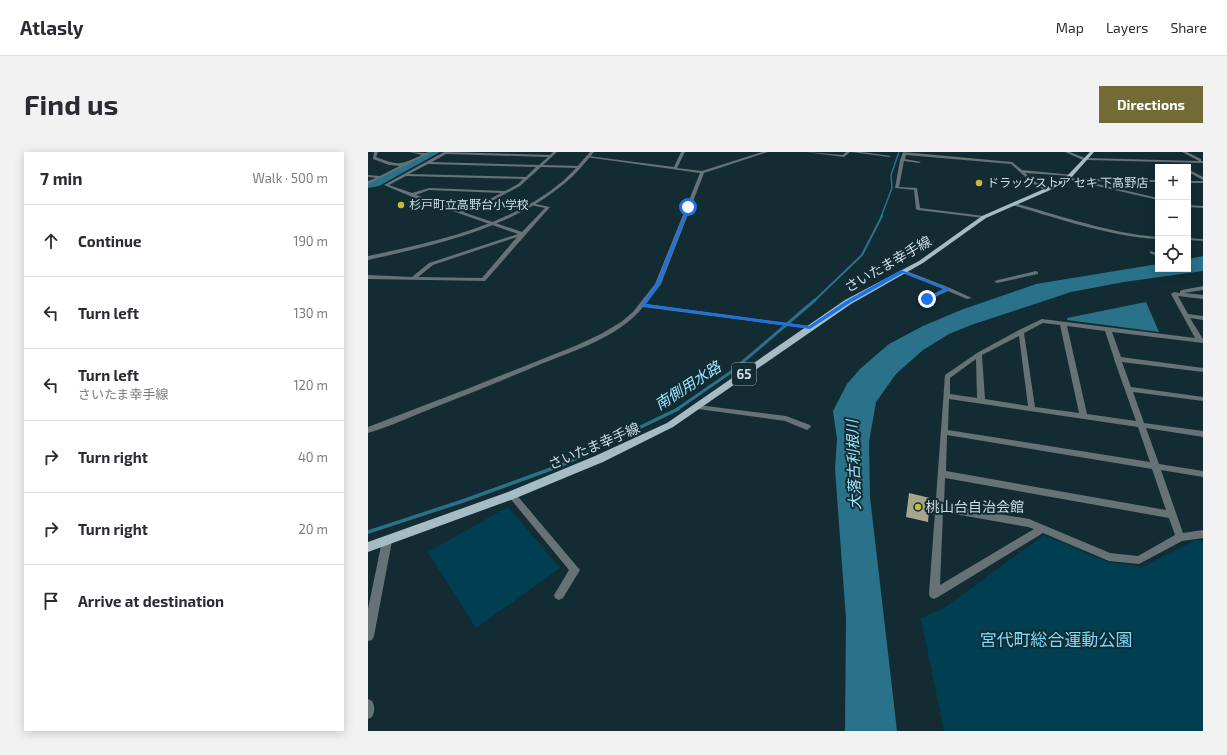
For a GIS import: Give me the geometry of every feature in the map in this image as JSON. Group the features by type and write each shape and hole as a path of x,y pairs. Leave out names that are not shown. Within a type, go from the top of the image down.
{"main road":[{"name":"さいたま幸手線","path":"368,547 512,495 644,439 670,426 848,302 902,271 921,262 984,217 1046,190 1070,176 1092,152"}],"street":[{"path":"376,152 374,158 390,164 405,165"},
{"path":"411,152 428,153"},
{"path":"523,234 386,186 447,152 553,154"},
{"path":"675,168 683,152"},
{"path":"368,258 430,243 490,223 532,204 563,184 590,154 702,172 766,152"},
{"path":"807,152 844,156 848,152"},
{"path":"853,152 889,156"},
{"path":"1067,152 1085,160 1203,162"},
{"path":"1184,152 1203,162"},
{"path":"368,183 428,153"},
{"path":"984,217 918,209 916,189 897,188 904,153 1012,163 1032,182 1046,190"},
{"path":"459,212 489,201 519,185 553,154"},
{"path":"940,157 940,165"},
{"path":"902,160 918,162"},
{"path":"1174,161 1179,164"},
{"path":"427,163 579,167"},
{"path":"1020,171 1070,176 1155,198"},
{"path":"368,430 476,389 577,348 603,336 623,323 643,305 658,284 702,172"},
{"path":"1191,172 1203,179"},
{"path":"406,175 527,178"},
{"path":"368,176 382,177"},
{"path":"1092,180 1155,181"},
{"path":"1191,182 1203,182"},
{"path":"411,195 429,189 507,192"},
{"path":"368,277 483,280 548,207 532,204"},
{"path":"1014,204 1105,229 1146,238 1155,238"},
{"path":"1191,206 1203,207"},
{"path":"413,278 431,264 523,234"},
{"path":"1191,239 1203,240"},
{"path":"902,271 969,298"},
{"path":"997,280 1036,274"},
{"path":"1174,294 1203,288"},
{"path":"927,299 948,289"},
{"path":"1174,294 1203,297"},
{"path":"1174,294 1202,341"},
{"path":"643,305 810,328"},
{"path":"1187,316 1203,318"},
{"path":"1042,529 934,594 947,377 979,354 1021,331 1042,322 1202,341"},
{"path":"1063,324 1084,417"},
{"path":"1108,330 1180,537"},
{"path":"1021,331 1032,409"},
{"path":"979,354 981,401"},
{"path":"1117,359 1203,370"},
{"path":"1128,389 1203,399"},
{"path":"946,396 1203,434"},
{"path":"698,407 786,419 807,427"},
{"path":"944,432 1203,474"},
{"path":"942,474 1172,515"},
{"path":"512,495 575,570 559,595"},
{"path":"940,508 1029,523 1109,556 1139,560 1180,537 1203,534"},
{"path":"368,636 387,541"},
{"path":"368,705 368,713"}],"green space":[{"path":"508,507 560,568 476,628 428,552"},
{"name":"宮代町総合運動公園","path":"1044,535 1108,562 1142,567 1196,540 1203,542 1203,731 944,731 921,618 943,609"}],"water":[{"name":"大落古利根川","path":"1203,256 1203,271 1124,282 1071,292 971,325 949,334 923,350 896,374 876,402 869,442 870,497 897,731 845,731 846,619 835,469 837,439 833,411 847,384 860,369 889,344 923,326 961,310 1036,284 1155,264 1155,272 1191,272 1191,258"},
{"path":"1146,302 1159,332 1067,320 1067,318"}],"building":[{"name":"桃山台自治会館","path":"909,493 930,498 928,522 906,517"}],"waterway":[{"path":"368,185 375,184 435,152"},
{"name":"南側用水路","path":"881,217 892,188 891,175 899,152"},
{"name":"南側用水路","path":"814,301 862,255 882,216"},
{"name":"南側用水路","path":"676,410 731,372 815,300"},
{"name":"南側用水路","path":"368,532 463,501 562,465 676,410"}],"place":[{"name":"ドラッグストア セキ 下高野店","path":"979,183"},
{"name":"杉戸町立高野台小学校","path":"401,205"},
{"name":"桃山台自治会館","path":"918,507"}],"route":[{"path":"688,207 658,284 643,305 810,328 848,302 902,271 948,289 927,299"}]}
